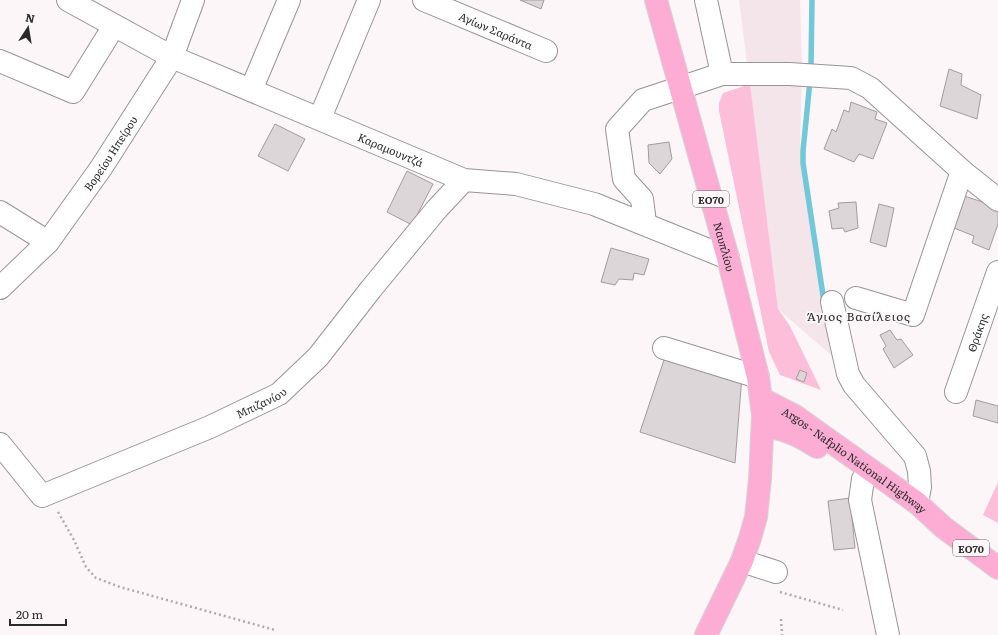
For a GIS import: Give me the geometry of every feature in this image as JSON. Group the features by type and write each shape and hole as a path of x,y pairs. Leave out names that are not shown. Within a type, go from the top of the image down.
{"main road":[{"name":"Ναυπλίου","path":"656,0 728,258 758,377 762,399 763,426 756,517 742,560 706,635"},
{"name":"Argos - Nafplio National Highway","path":"762,399 795,416 918,503 943,527 998,568"},
{"name":"Argos - Nafplio National Highway","path":"763,426 782,429 803,438 911,512 943,527"}],"street":[{"name":"Καραμουντζά","path":"68,0 172,57 320,118 464,180 516,184 594,204 728,258"},
{"name":"Βορείου Ηπείρου","path":"0,288 48,242 101,168 172,57 193,0"},
{"path":"251,90 289,0"},
{"path":"320,118 369,0"},
{"name":"Αγίων Σαράντα","path":"424,0 546,51"},
{"path":"706,0 722,74"},
{"path":"0,61 73,92 114,26"},
{"path":"645,224 642,199 624,179 617,129 643,100 722,74 789,74 851,78 870,88 962,172 998,200"},
{"path":"856,298 913,315 962,172"},
{"name":"Μπιζανίου","path":"42,496 210,427 279,394 318,357 436,210 464,180"},
{"path":"0,212 48,242"},
{"name":"Θράκης","path":"956,392 998,272"},
{"path":"832,302 848,374 854,385 915,456 919,471 920,487 918,503"},
{"path":"664,348 758,377"},
{"path":"0,444 42,496"},
{"path":"863,479 860,500 888,635"},
{"path":"742,560 777,582"}],"path":[{"path":"42,496 57,511 74,540 86,567 96,578 120,587 276,630"},
{"path":"777,582 843,610"},
{"path":"781,619 782,635"}],"shaded area":[{"path":"739,0 800,0 802,63 800,154 838,361 778,309"},
{"path":"750,84 778,309 790,326 821,390 780,375 769,352 719,111 719,103 723,93"},
{"path":"998,482 998,523 983,515"}],"building":[{"path":"520,0 544,0 541,9"},
{"path":"949,69 962,74 961,85 981,95 977,119 940,106"},
{"path":"851,102 877,112 875,119 887,123 873,159 859,154 854,162 824,149 832,129 836,132 844,110 849,112"},
{"path":"275,124 305,139 288,171 258,156"},
{"path":"669,142 672,159 660,174 649,163 648,145"},
{"path":"407,171 433,184 412,225 387,212"},
{"path":"958,194 998,207 998,224 989,250 972,243 974,236 949,226"},
{"path":"856,202 858,228 845,232 843,228 832,229 829,211 839,208 838,203"},
{"path":"879,204 894,208 886,247 870,242"},
{"path":"611,248 649,259 644,275 634,273 633,280 619,279 615,285 601,282"},
{"path":"890,330 897,340 901,339 913,355 894,368 883,349 886,346 880,335"},
{"path":"665,357 742,376 735,463 640,432"},
{"path":"800,370 807,373 804,382 796,379"},
{"path":"976,400 998,406 998,423 973,416"},
{"path":"850,498 855,548 834,550 828,501"}],"waterway":[{"path":"811,68 812,0"},
{"path":"810,81 803,163 824,302"}],"district":[{"name":"Άγιος Βασίλειος","path":"859,316"}]}
